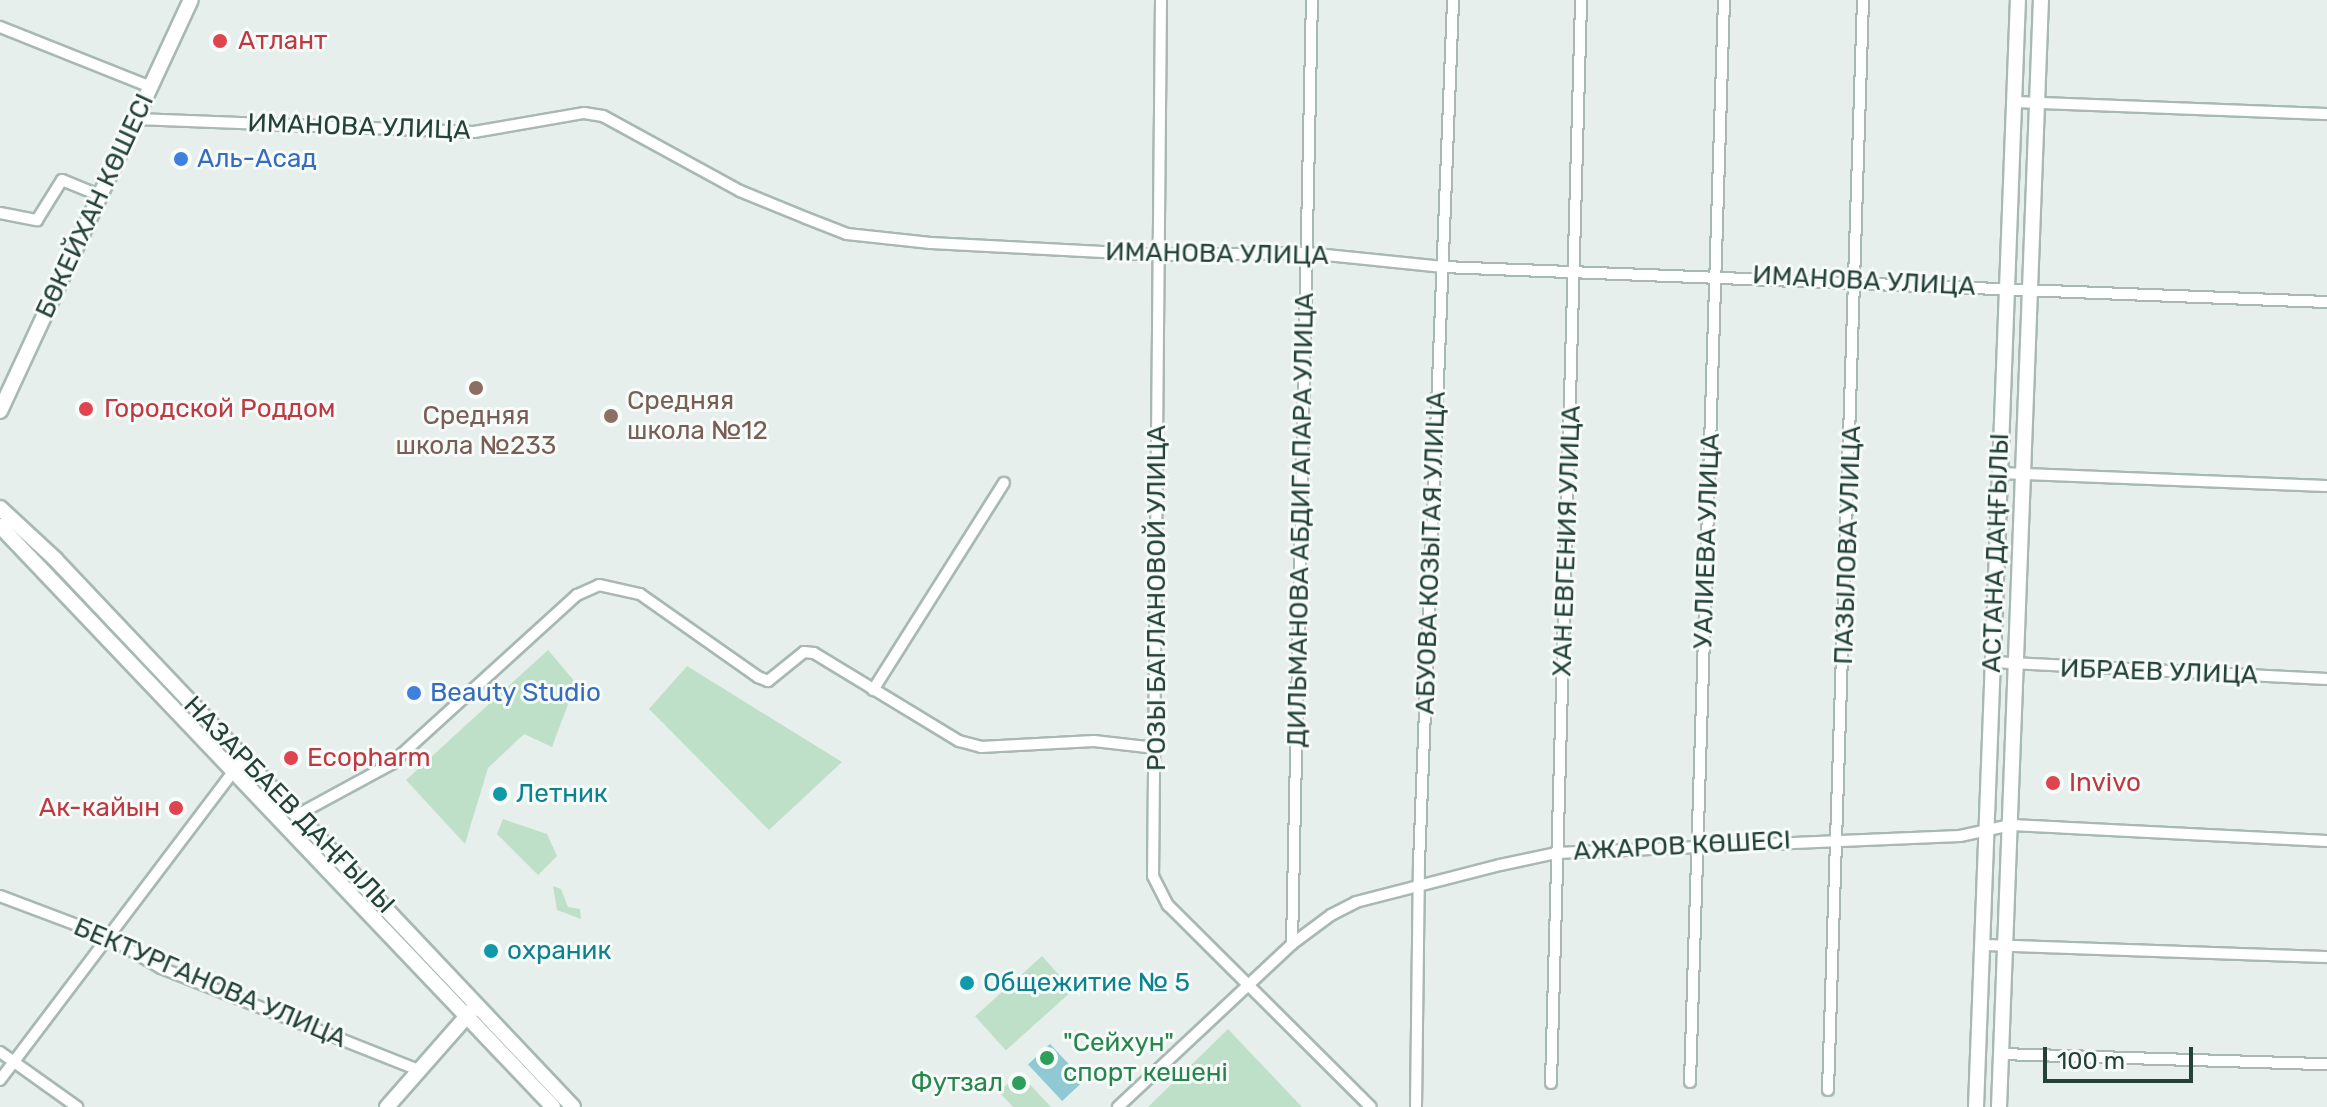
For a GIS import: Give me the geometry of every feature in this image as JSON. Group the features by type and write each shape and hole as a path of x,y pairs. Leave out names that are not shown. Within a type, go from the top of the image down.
{"street":[{"name":"БӨКЕЙХАН КӨШЕСІ","path":"0,411 191,0"},
{"name":"РОЗЫ БАГЛАНОВОЙ УЛИЦА","path":"1161,0 1153,876 1158,893 1371,1107"},
{"name":"ДИЛЬМАНОВА АБДИГАПАРА УЛИЦА","path":"1292,944 1312,0"},
{"name":"АБУОВА КОЗЫТАЯ УЛИЦА","path":"1416,1107 1421,883 1453,0"},
{"name":"ХАН ЕВГЕНИЯ УЛИЦА","path":"1551,1083 1576,271 1581,0"},
{"name":"УАЛИЕВА УЛИЦА","path":"1690,1082 1718,275 1724,0"},
{"name":"ПАЗЫЛОВА УЛИЦА","path":"1828,1090 1839,838 1863,0"},
{"name":"АСТАНА ДАҢҒЫЛЫ","path":"1976,1107 2018,0"},
{"name":"АСТАНА ДАҢҒЫЛЫ","path":"1999,1107 2041,0"},
{"path":"0,27 151,87"},
{"path":"2014,102 2327,114"},
{"name":"ИМАНОВА УЛИЦА","path":"136,119 474,132 584,113 603,116 740,191 847,234 1160,255 1307,253 1443,267 1855,280 2029,291 2327,302"},
{"path":"0,213 37,220 62,180 101,196"},
{"path":"1999,473 2327,486"},
{"path":"873,690 1004,483"},
{"name":"НАЗАРБАЕВ ДАҢҒЫЛЫ","path":"0,508 299,814 472,1009 553,1107"},
{"name":"НАЗАРБАЕВ ДАҢҒЫЛЫ","path":"0,526 232,770 573,1107"},
{"path":"299,814 365,783 391,764 577,595 599,585 640,594 768,681 804,652 959,741 981,747 1094,741 1156,748"},
{"name":"ИБРАЕВ УЛИЦА","path":"1992,662 2016,666 2327,679"},
{"path":"0,1080 244,757"},
{"name":"АЖАРОВ КӨШЕСІ","path":"1118,1107 1292,944 1356,902 1421,883 1556,853 1696,843 1960,836 2011,825 2327,841"},
{"name":"БЕКТУРГАНОВА УЛИЦА","path":"0,896 106,936 161,968 419,1070"},
{"path":"1984,945 2327,957"},
{"path":"387,1107 472,1009"},
{"path":"0,1052 77,1107"},
{"path":"2001,1054 2327,1064"}],"green space":[{"path":"548,650 576,683 552,747 524,734 488,768 465,844 406,780"},
{"path":"687,666 842,762 769,830 649,709"},
{"path":"503,819 547,834 557,856 538,875 497,834"},
{"path":"553,886 561,889 568,907 580,909 581,919 557,910"},
{"path":"1042,956 1073,990 1006,1050 975,1016"},
{"path":"1228,1029 1302,1107 1148,1107"},
{"name":"Футзал","path":"1019,1073 1051,1107 1013,1107 999,1092"}],"water":[{"path":"1050,1044 1084,1081 1062,1101 1028,1064"}],"place":[{"name":"Атлант","path":"220,41"},
{"name":"Аль-Асад","path":"181,159"},
{"name":"Средняя школа №233","path":"476,388"},
{"name":"Городской Роддом","path":"86,409"},
{"name":"Средняя школа №12","path":"611,416"},
{"name":"Beauty Studio","path":"414,693"},
{"name":"Ecopharm","path":"291,758"},
{"name":"Invivo","path":"2053,783"},
{"name":"Летник","path":"500,794"},
{"name":"Ак-кайын","path":"176,808"},
{"name":"охраник","path":"491,951"},
{"name":"Общежитие № 5","path":"967,983"},
{"name":"\"Сейхун\" спорт кешені","path":"1047,1058"},
{"name":"Футзал","path":"1019,1083"}]}
